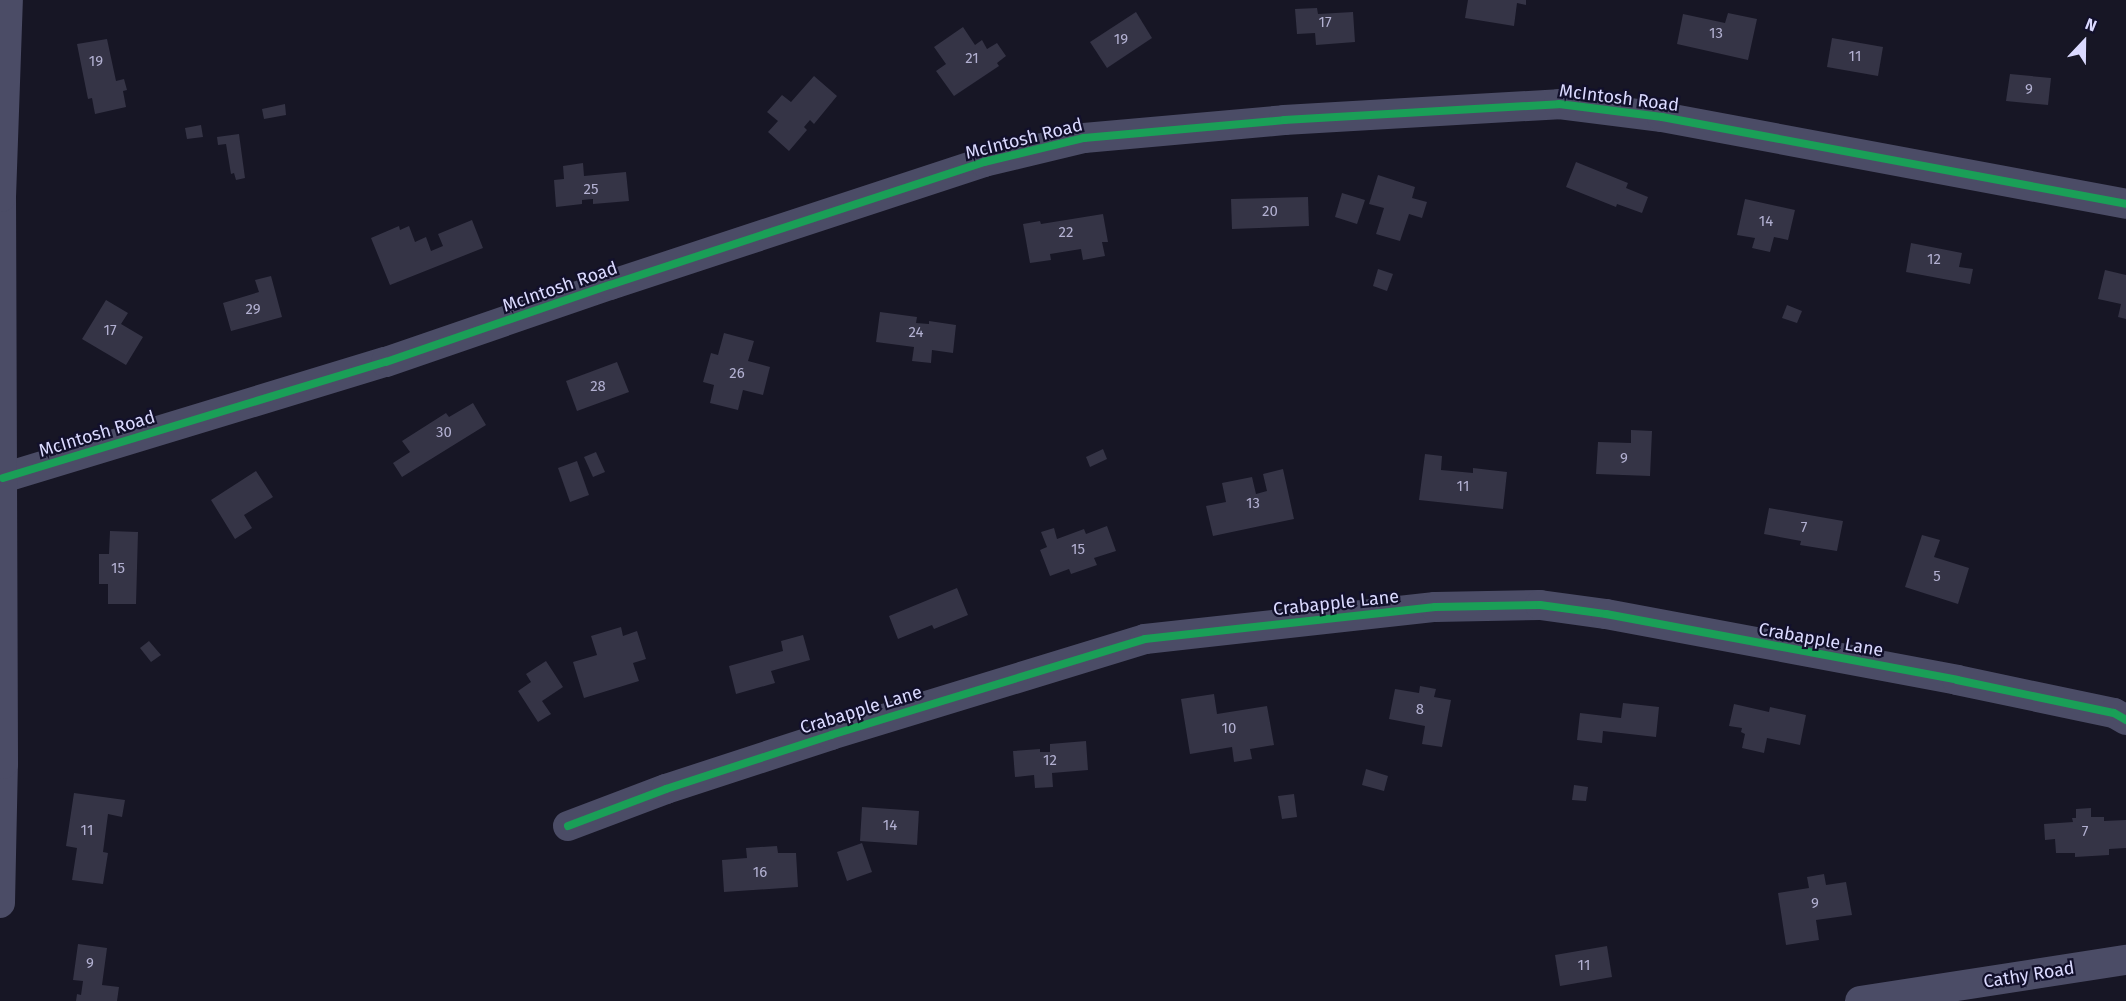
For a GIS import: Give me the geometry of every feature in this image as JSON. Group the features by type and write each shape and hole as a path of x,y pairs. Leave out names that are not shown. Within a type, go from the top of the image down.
{"street":[{"path":"0,903 3,764 2,197 8,0"},
{"name":"McIntosh Road","path":"3,478 386,362 610,285 984,162 1084,138 1284,120 1559,105 1662,117 2126,204"},
{"name":"Crabapple Lane","path":"568,826 666,789 831,735 1145,639 1435,607 1540,605 1606,614 1957,680 2114,713 2126,720"},
{"name":"Cathy Road","path":"1860,1001 2126,960"}],"building":[{"path":"1468,0 1526,0 1526,5 1517,3 1514,26 1465,18"},
{"path":"1317,8 1318,14 1353,12 1355,42 1316,45 1315,33 1297,34 1295,9"},
{"path":"1136,12 1152,38 1107,68 1090,42"},
{"path":"1728,13 1757,19 1748,60 1677,44 1683,14 1725,23"},
{"path":"963,27 975,45 982,40 987,49 997,43 1006,56 997,63 999,66 954,96 936,71 946,64 934,47"},
{"path":"1832,38 1883,47 1878,76 1827,67"},
{"path":"107,39 116,81 124,79 127,90 123,91 126,107 95,114 92,98 88,99 77,44"},
{"path":"2010,74 2051,78 2048,105 2006,101"},
{"path":"814,76 837,96 814,124 810,120 804,127 807,130 789,151 768,132 778,121 767,112 782,95 791,102"},
{"path":"285,104 286,115 264,119 262,109"},
{"path":"201,125 203,137 187,139 185,128"},
{"path":"239,134 245,178 236,180 234,173 231,174 226,144 218,145 217,137"},
{"path":"1576,162 1628,183 1626,188 1648,197 1642,213 1617,204 1616,207 1566,187"},
{"path":"583,163 584,176 626,172 629,201 593,204 593,199 582,200 582,204 556,207 554,180 564,179 563,166"},
{"path":"1378,175 1415,187 1412,198 1427,202 1422,218 1409,214 1400,241 1376,234 1384,208 1369,204"},
{"path":"1342,193 1365,200 1357,224 1335,217"},
{"path":"1308,197 1309,226 1232,229 1231,199"},
{"path":"1745,199 1795,210 1788,240 1774,237 1770,252 1752,248 1755,238 1737,235"},
{"path":"1103,214 1108,242 1102,242 1105,256 1083,260 1081,249 1050,254 1051,260 1030,263 1023,224 1040,221 1041,224"},
{"path":"472,220 483,248 390,285 371,238 399,226 400,230 409,226 415,242 426,237 431,251 443,246 438,234"},
{"path":"1911,243 1962,253 1959,267 1973,269 1970,284 1906,272"},
{"path":"1378,269 1393,274 1387,291 1373,286"},
{"path":"2105,270 2126,275 2126,319 2118,317 2121,304 2098,299"},
{"path":"271,276 282,317 231,331 223,303 259,292 255,280"},
{"path":"106,300 128,313 121,324 143,337 126,365 82,339"},
{"path":"1787,305 1802,311 1797,323 1782,318"},
{"path":"880,312 917,317 916,323 929,324 929,321 956,325 953,353 932,350 931,363 912,361 914,347 876,342"},
{"path":"724,333 754,341 748,361 770,367 763,395 743,390 738,410 710,403 714,385 703,382 711,353 718,355"},
{"path":"617,362 629,392 577,411 566,381"},
{"path":"473,403 486,425 402,477 393,463 410,452 402,441 446,413 449,417"},
{"path":"1631,430 1652,431 1650,476 1596,474 1598,442 1631,443"},
{"path":"1103,449 1107,459 1090,467 1086,457"},
{"path":"596,452 605,472 593,477 584,457"},
{"path":"1425,454 1442,456 1441,470 1473,473 1473,468 1507,472 1503,509 1419,500"},
{"path":"577,461 589,495 570,502 558,468"},
{"path":"1283,469 1294,519 1213,536 1206,506 1226,502 1222,483 1252,477 1256,494 1267,491 1263,474"},
{"path":"256,471 273,497 244,515 252,528 235,539 211,500"},
{"path":"1769,508 1843,521 1837,551 1800,545 1801,541 1764,534"},
{"path":"1107,526 1116,551 1094,558 1097,565 1071,574 1069,569 1050,576 1040,550 1047,547 1041,532 1054,528 1057,539 1084,529 1086,534"},
{"path":"110,531 138,532 136,604 108,604 108,584 99,584 99,554 109,554"},
{"path":"1922,535 1940,540 1934,557 1969,568 1958,604 1905,587"},
{"path":"957,588 968,615 934,629 932,625 898,639 889,616"},
{"path":"621,627 623,636 637,631 646,659 633,663 639,681 584,698 573,662 597,655 591,636"},
{"path":"803,635 810,660 771,671 775,683 736,694 729,666 783,651 781,641"},
{"path":"149,641 161,655 151,662 140,648"},
{"path":"546,661 563,687 542,701 551,714 538,722 518,691 531,682 526,674"},
{"path":"1420,686 1436,689 1434,697 1451,700 1442,747 1422,744 1425,726 1389,719 1395,689 1419,693"},
{"path":"1214,694 1217,714 1267,706 1274,745 1250,749 1252,759 1234,762 1232,747 1190,754 1181,699"},
{"path":"1623,703 1659,707 1656,737 1603,731 1602,743 1577,740 1580,713 1621,718"},
{"path":"1734,704 1769,712 1770,707 1806,715 1800,745 1767,738 1764,753 1742,748 1745,734 1741,732 1742,728 1729,726"},
{"path":"1086,741 1088,770 1052,773 1053,787 1035,788 1034,775 1015,777 1013,751 1040,749 1040,752 1050,752 1050,744"},
{"path":"1366,769 1388,776 1384,791 1362,785"},
{"path":"1574,785 1588,787 1586,801 1572,800"},
{"path":"74,793 125,800 122,817 108,814 103,852 108,853 103,884 72,880 77,848 66,846"},
{"path":"1294,794 1297,817 1282,819 1278,796"},
{"path":"862,807 919,811 917,845 860,841"},
{"path":"2091,808 2091,817 2104,817 2104,821 2126,820 2126,848 2109,849 2109,855 2075,857 2075,853 2056,853 2055,839 2045,840 2044,824 2073,822 2072,818 2076,818 2076,809"},
{"path":"862,843 872,872 847,881 837,852"},
{"path":"777,846 778,853 796,853 798,887 724,892 722,860 747,858 746,848"},
{"path":"1824,874 1826,885 1846,882 1852,915 1816,920 1819,940 1786,945 1778,893 1809,888 1807,877"},
{"path":"78,944 107,948 102,985 119,987 117,1001 76,1001 77,994 81,995 83,981 73,980"},
{"path":"1607,946 1612,977 1560,986 1555,955"}],"cycle path":[{"path":"3,478 386,362 610,285 984,162 1084,138 1284,120 1559,104 1662,117 2126,204"},
{"path":"568,826 666,789 831,735 1145,639 1435,607 1540,605 1606,614 1957,680 2114,713 2126,720"}]}
